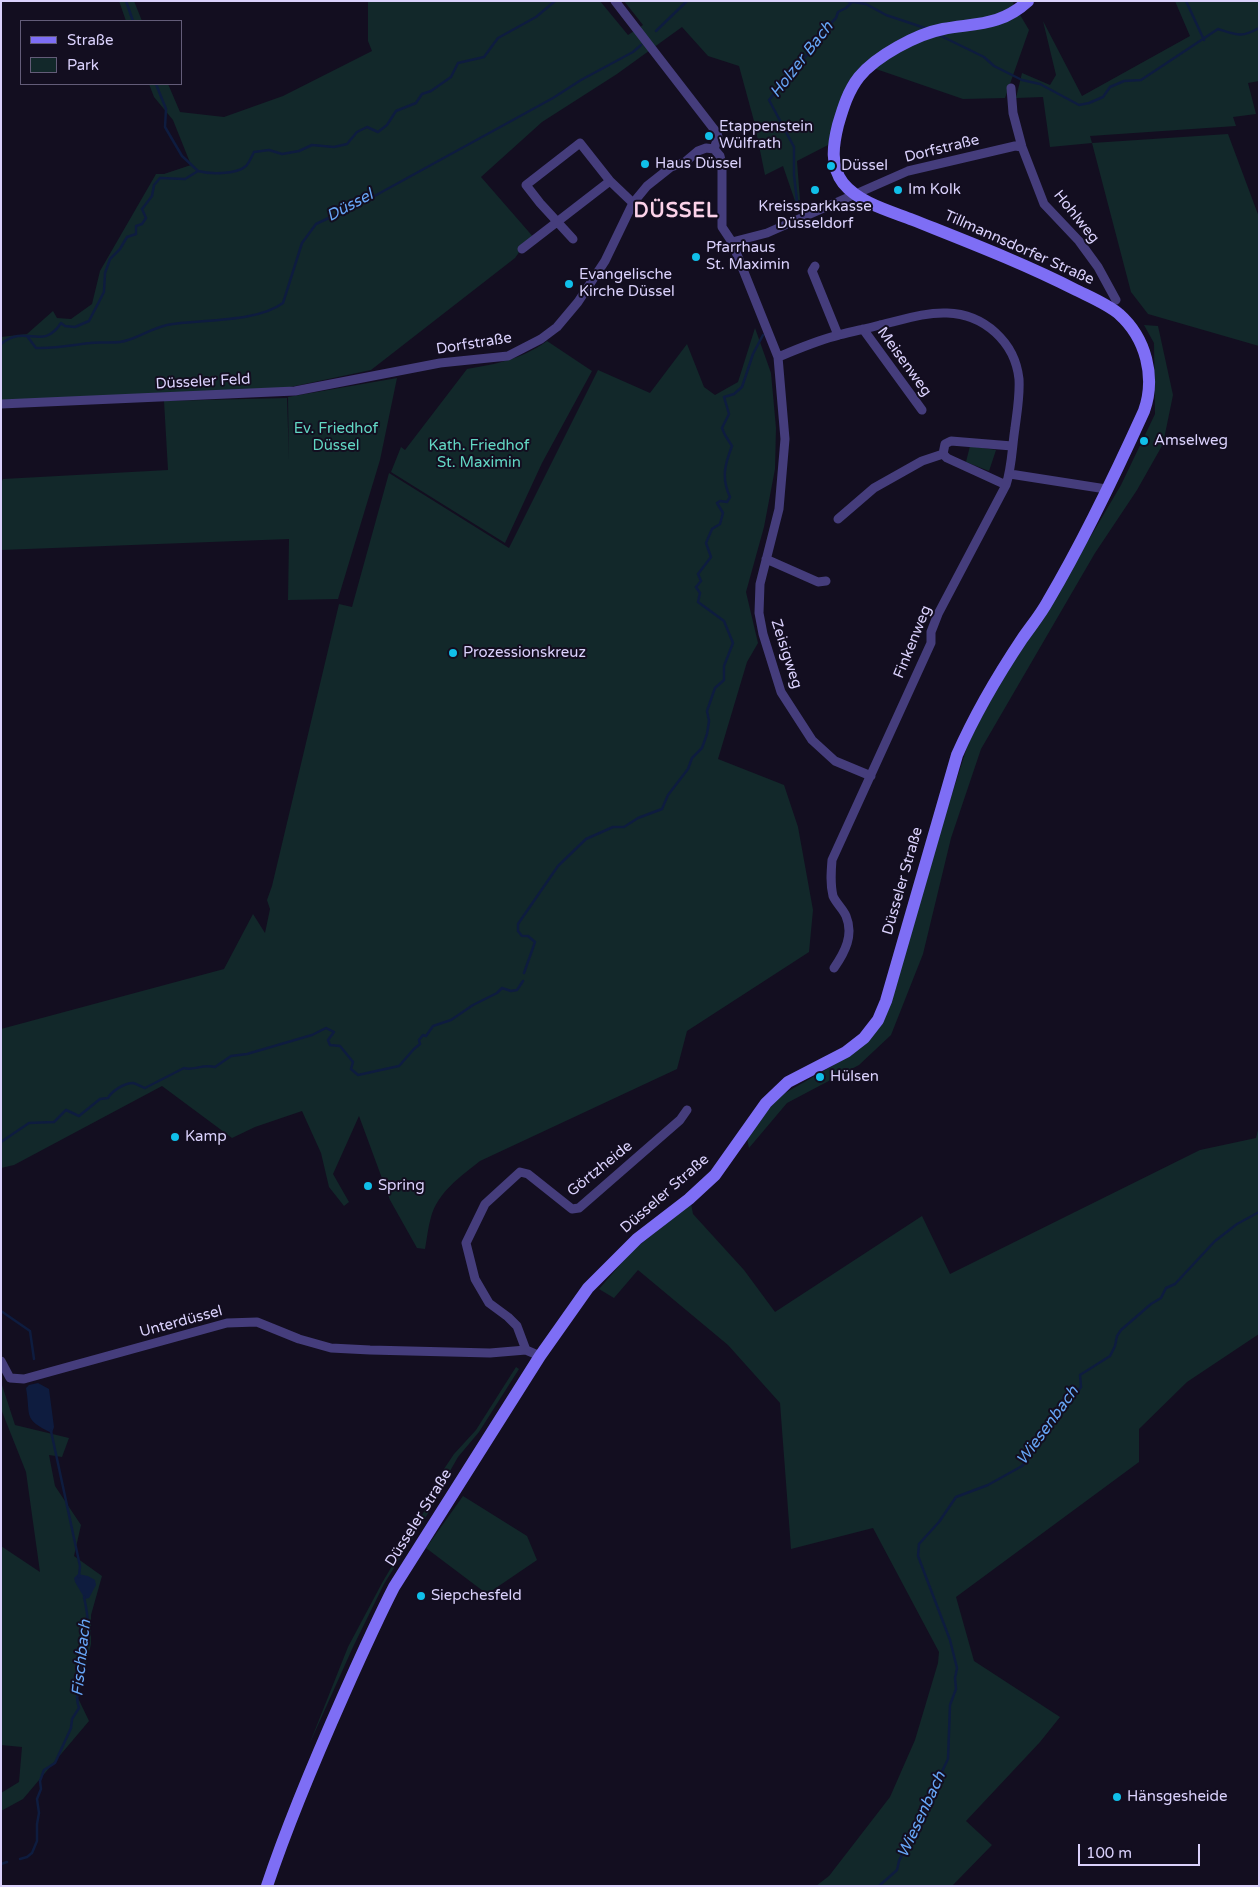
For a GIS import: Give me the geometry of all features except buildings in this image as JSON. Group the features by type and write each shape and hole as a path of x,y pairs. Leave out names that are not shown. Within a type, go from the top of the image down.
{"main road":[{"name":"Tillmannsdorfer Straße","path":"1028,1 1013,13 990,23 942,29 919,36 871,64 859,76 851,89 842,111 834,140 833,156 836,170 842,182 856,195 1052,278 1110,308 1129,325 1141,344 1146,358 1149,372 1148,394 1144,411 1106,489"},
{"name":"Düsseler Straße","path":"267,1886 282,1840 378,1617 394,1587 540,1356 588,1288 609,1266 637,1239 715,1176 766,1103 788,1082 854,1046 864,1038 878,1020 886,1002 908,919 960,748 977,712 1021,640 1048,602 1106,489"}],"street":[{"path":"615,1 717,133 718,137 714,149 720,156 722,164 722,227 732,242 778,357"},
{"name":"Hohlweg","path":"1011,88 1013,113 1022,147 1044,204 1079,241 1098,267 1116,300"},
{"path":"573,239 526,185 580,143 610,181 633,203"},
{"name":"Dorfstraße","path":"732,242 767,233 908,171 1015,146 1022,147"},
{"name":"Dorfstraße","path":"403,370 440,363 508,356 541,339 557,327 592,282 609,253 633,203 647,186 671,167 685,162 698,151 706,148 714,149"},
{"path":"522,249 610,181"},
{"path":"815,266 812,271 838,335"},
{"name":"Finkenweg","path":"778,357 838,335 946,312 967,315 989,326 1006,344 1018,371 1019,394 1010,474 1006,485 938,614 931,632 931,643 832,860 830,876 834,897 846,916 850,934 845,952 834,968"},
{"name":"Meisenweg","path":"863,329 922,410"},
{"name":"Zeisigweg","path":"778,357 785,439 779,509 760,584 759,613 763,634 781,692 812,740 835,761 871,776"},
{"name":"Düsseler Feld","path":"1,404 295,391 403,370"},
{"path":"943,454 945,444 950,441 1012,446"},
{"path":"943,454 947,458 1006,485"},
{"path":"838,519 874,488 922,462 943,454"},
{"path":"1010,474 1106,489"},
{"path":"766,559 818,582 826,581"},
{"name":"Görtzheide","path":"526,1350 517,1326 508,1316 489,1303 475,1279 466,1243 485,1204 520,1172 528,1174 572,1209 579,1208 680,1120 687,1110"},
{"name":"Unterdüssel","path":"1,1361 10,1378 24,1379 227,1323 256,1322 299,1339 331,1348 490,1353 526,1350"},
{"path":"526,1350 540,1356"}],"green space":[{"path":"119,1 134,1 142,20 126,20"},
{"path":"368,1 600,1 628,35 643,25 624,1 1014,1 1013,3 1029,30 1005,98 963,99 876,69 867,61 848,82 828,145 797,161 800,200 795,201 783,166 765,175 754,121 739,66 708,56 682,27 617,74 542,122 481,177 535,239 520,251 515,258 371,370 281,389 1,401 1,337 27,334 53,311 57,318 71,319 92,304 100,271 156,174 164,174 191,165 173,120 154,97 149,85 168,85 180,112 224,117 283,96 372,51 368,41"},
{"path":"1175,1 1259,1 1259,81 1248,83 1256,114 1233,117 1236,126 1090,136 1092,143 1050,147 1043,97 1016,98 1022,73 1050,85 1056,75 1043,21 1082,96 1190,36"},
{"path":"1228,134 1259,217 1259,346 1148,314 1131,292 1092,143"},
{"path":"1144,325 1158,326 1173,395 1163,444 1137,490 1095,553 981,749 951,838 923,954 891,1035 859,1065 787,1103 749,1148 747,1138 780,1096 839,1062 877,1029 968,744 993,695 1068,575 1121,485 1155,414 1154,343"},
{"path":"755,328 771,373 776,428 775,469 764,527 746,592 758,643 747,662 718,759 784,785 798,827 813,910 809,952 687,1031 677,1069 480,1161 444,1193 434,1208 425,1249 417,1248 390,1200 359,1116 333,1174 349,1202 344,1206 329,1187 321,1153 302,1111 255,1127 232,1138 162,1086 14,1165 1,1168 1,1029 224,969 253,914 265,933 270,909 267,900 272,886 339,604 352,607 389,473 509,548 598,370 650,393 687,344 704,387 715,395 738,382"},
{"name":"Kath. Friedhof St. Maximin","path":"547,341 592,371 542,463 505,543 391,472 401,447 405,450 467,369 509,360"},
{"name":"Ev. Friedhof Düssel","path":"397,378 380,460 338,599 288,600 289,539 1,550 1,483 3,479 168,470 164,401 287,398 289,460 288,397"},
{"path":"970,446 996,450 989,471 966,462"},
{"path":"1259,1126 1259,1334 1187,1382 1139,1429 1139,1462 956,1597 974,1661 1060,1717 1040,1742 966,1821 992,1845 952,1886 816,1886 829,1876 890,1797 915,1740 938,1663 939,1652 873,1528 791,1549 780,1403 728,1345 638,1270 614,1298 599,1289 632,1251 691,1204 693,1214 744,1270 775,1312 922,1216 950,1274 1200,1150 1256,1138"},
{"path":"516,1367 519,1369 479,1432 458,1457 437,1499 384,1584 309,1745 348,1647 382,1583 432,1498 440,1475 454,1454 476,1430"},
{"path":"1,1382 15,1425 69,1438 62,1457 49,1455 55,1486 81,1525 74,1556 102,1576 91,1615 91,1644 78,1698 89,1721 23,1799 1,1811 1,1793 19,1782 22,1747 1,1745 1,1546 40,1572 26,1472 1,1409"},
{"path":"463,1496 527,1536 537,1560 487,1594 426,1548"}],"water":[{"path":"38,1383 49,1389 54,1427 52,1433 36,1424 30,1416 26,1388 29,1385"},
{"path":"78,1574 95,1580 96,1585 89,1598 85,1599 75,1582 74,1578"}],"waterway":[{"path":"126,1 133,20"},
{"name":"Düssel","path":"1,344 10,338 19,336 47,336 61,323 65,326 75,327 89,321 104,292 105,273 110,259 120,249 127,237 136,234 136,226 142,224 146,218 142,209 152,196 154,185 160,178 185,179 198,171 209,173 236,171 246,166 254,152 269,150 282,154 299,151 312,145 334,147 347,144 357,132 367,127 378,132 387,125 396,111 416,103 422,94 431,91 451,77 458,63 484,57 498,38 536,17 555,1"},
{"name":"Düssel","path":"656,31 687,1"},
{"name":"Düssel","path":"847,1 866,4 886,15 928,29"},
{"path":"1186,1 1204,40"},
{"name":"Holzer Bach","path":"798,210 794,175 794,147 769,100 816,44 821,35 828,31 838,12 851,3"},
{"name":"Düssel","path":"939,35 984,57 994,66 1022,80 1040,84 1079,105 1103,97 1110,87 1124,81 1141,80 1218,29 1230,33 1243,34 1259,28"},
{"name":"Düssel","path":"27,336 36,348 118,342 167,325 243,317 272,309 283,303 302,243 316,224 369,199 553,98 581,80 633,52 641,45"},
{"path":"156,85 166,109 165,127 182,156 198,171"},
{"name":"Holzer Bach","path":"524,973 535,942 528,936 522,936 518,931 518,924 558,866 586,839 613,827 624,827 638,818 662,809 668,795 688,769 692,758 702,748 709,721 707,711 715,688 724,680 724,666 733,643 724,621 698,602 700,593 696,587 701,581 698,574 711,557 706,543 712,529 720,524 723,513 717,503 720,501 727,502 730,497 727,490 725,471 732,446 722,428 729,414 724,397 734,394 742,387 753,354 763,335"},
{"name":"Holzer Bach","path":"1,1142 29,1123 54,1122 66,1110 79,1116 100,1099 108,1098 115,1090 126,1084 133,1083 145,1088 184,1068 215,1067 231,1056 247,1054 312,1035 326,1028 334,1032 328,1040 330,1045 340,1046 353,1062 351,1069 358,1075 399,1066 420,1044 419,1040 423,1035 426,1036 433,1026 451,1020 473,1005 497,993 502,988 511,991 517,990 523,981"},
{"name":"Wiesenbach","path":"879,1886 897,1870 899,1861 948,1759 950,1705 956,1689 955,1678 957,1668 950,1640 918,1556 919,1544 939,1522 956,1497 988,1485 1022,1466 1081,1387 1080,1375 1110,1356 1121,1330 1151,1304 1161,1298 1166,1288 1175,1284 1215,1241 1237,1224 1259,1212"},
{"name":"Fischbach","path":"1,1311 30,1331 34,1359"},
{"name":"Fischbach","path":"51,1431 80,1566 79,1577"},
{"name":"Fischbach","path":"20,1859 32,1853 37,1841 39,1813 37,1799 41,1789 40,1781 44,1770 55,1763 71,1728 72,1719 79,1708 77,1693 83,1664 81,1649 86,1637 88,1624 84,1597"},
{"name":"Fischbach","path":"1,1864 7,1862"}],"place":[{"name":"Etappenstein Wülfrath","path":"709,136"},
{"name":"Haus Düssel","path":"645,164"},
{"name":"Düssel","path":"831,166"},
{"name":"Kreissparkkasse Düsseldorf","path":"815,190"},
{"name":"Im Kolk","path":"898,190"},
{"name":"Pfarrhaus St. Maximin","path":"696,257"},
{"name":"Evangelische Kirche Düssel","path":"569,284"},
{"name":"Amselweg","path":"1144,441"},
{"name":"Prozessionskreuz","path":"453,653"},
{"name":"Hülsen","path":"820,1077"},
{"name":"Kamp","path":"175,1137"},
{"name":"Spring","path":"368,1186"},
{"name":"Siepchesfeld","path":"421,1596"},
{"name":"Hänsgesheide","path":"1117,1797"}],"district":[{"name":"DÜSSEL","path":"676,212"}]}
